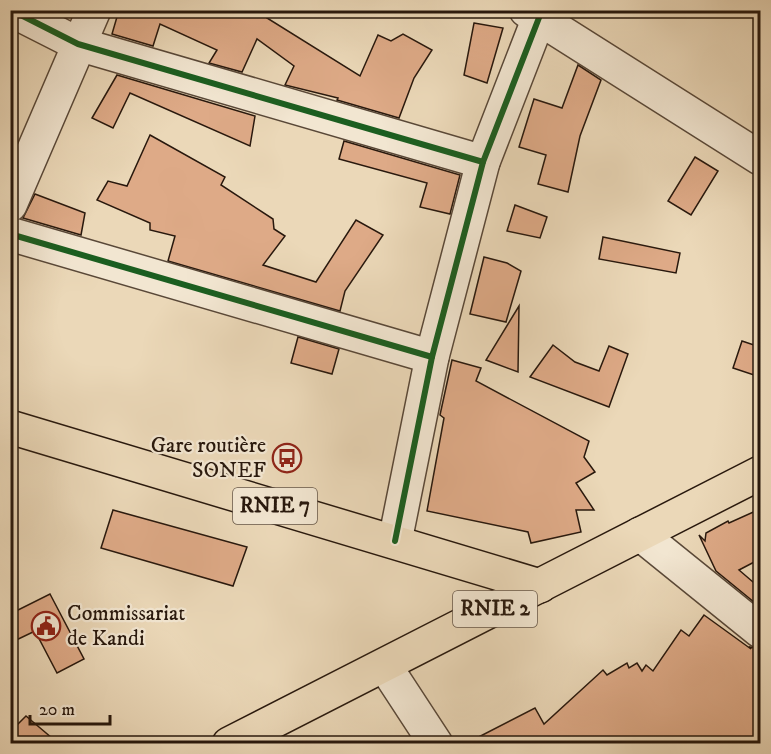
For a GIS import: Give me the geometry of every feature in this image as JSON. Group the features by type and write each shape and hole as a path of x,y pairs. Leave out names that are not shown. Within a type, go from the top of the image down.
{"main road":[{"name":"RNIE 7","path":"10,427 540,586"},
{"name":"RNIE 2","path":"229,744 760,473"}],"street":[{"path":"10,10 78,44 483,162"},
{"path":"10,205 94,10"},
{"path":"395,542 432,357 483,162 535,13 760,158"},
{"path":"10,234 432,357"},
{"path":"640,534 760,631"},
{"path":"385,666 436,744"}],"building":[{"path":"119,10 273,10 267,18 360,76 378,35 391,41 403,34 432,50 414,78 399,118 337,100 338,98 285,85 294,66 257,39 242,72 209,63 217,50 160,24 153,46 112,34"},
{"path":"474,23 503,28 487,83 464,75"},
{"path":"578,65 601,80 580,136 568,192 538,184 546,155 519,147 534,99 562,108"},
{"path":"117,75 255,116 250,146 130,93 113,128 92,118"},
{"path":"150,135 225,177 221,185 273,219 274,229 285,236 263,265 316,282 356,220 383,235 345,291 340,311 168,261 175,236 150,230 150,223 97,200 108,181 127,186"},
{"path":"344,141 460,175 450,214 420,207 427,183 339,159"},
{"path":"695,157 718,171 691,215 668,201"},
{"path":"35,194 85,213 81,235 23,218"},
{"path":"515,205 547,217 540,238 507,231"},
{"path":"603,237 680,253 676,273 599,259"},
{"path":"484,257 507,263 521,271 506,322 470,314"},
{"path":"519,306 518,372 486,360"},
{"path":"298,337 339,349 332,374 291,363"},
{"path":"742,341 760,347 760,377 733,368"},
{"path":"553,345 575,362 599,371 609,346 628,354 609,407 530,377"},
{"path":"452,360 481,368 476,381 589,441 584,457 595,472 576,483 594,510 576,510 581,532 531,543 528,532 427,511 444,418 440,415"},
{"path":"760,509 760,559 739,570 760,588 760,607 716,571 699,535 705,541 706,533 728,521 729,523"},
{"path":"113,510 247,547 233,586 101,548"},
{"path":"50,594 84,659 57,673 35,631 10,643 10,614"},
{"path":"704,615 751,649 750,647 760,649 760,744 465,744 535,708 544,724 603,670 607,675 627,663 629,668 637,663 642,671 646,665 653,671 681,630 689,636"},
{"path":"26,716 59,744 20,744 10,732"}],"cycle path":[{"path":"11,10 78,44 483,162"},
{"path":"395,541 432,357 483,162 542,10"},
{"path":"10,234 432,357"}],"place":[{"name":"Gare routière SONEF","path":"287,458"},
{"name":"Commissariat de Kandi","path":"46,626"}]}
